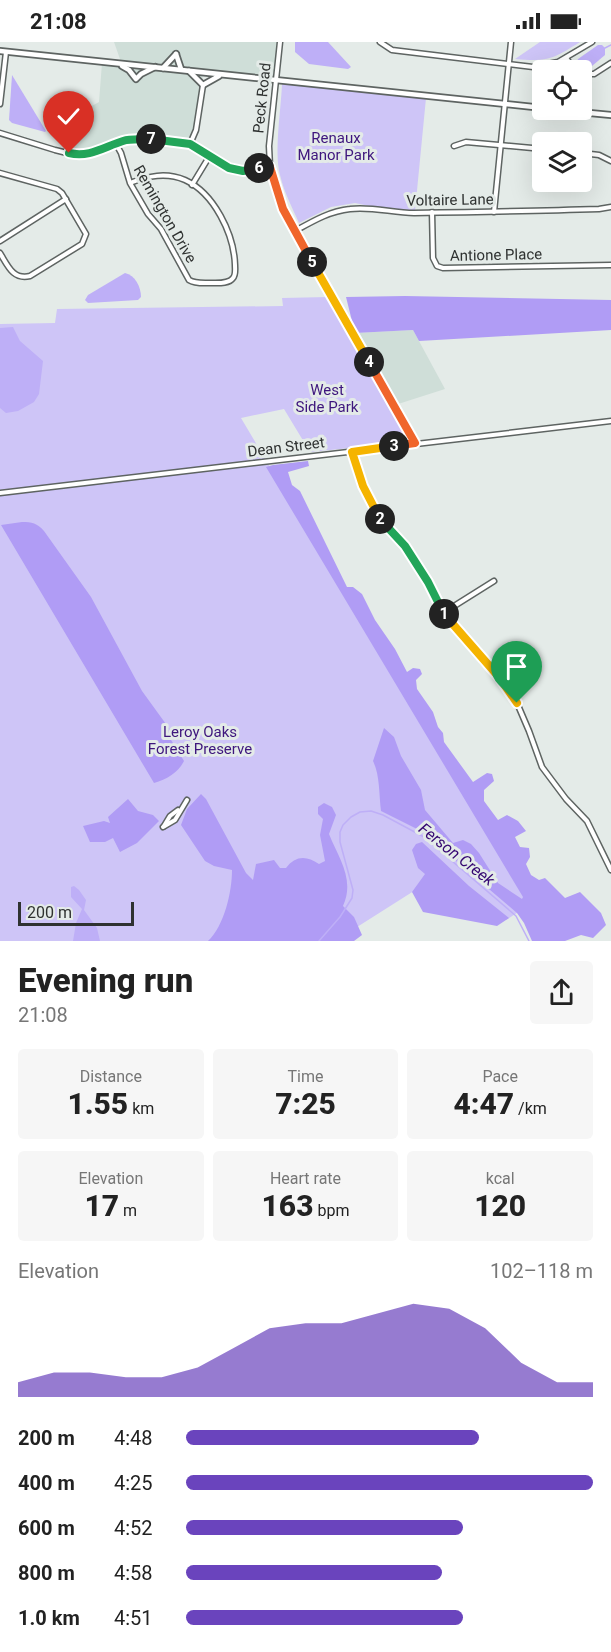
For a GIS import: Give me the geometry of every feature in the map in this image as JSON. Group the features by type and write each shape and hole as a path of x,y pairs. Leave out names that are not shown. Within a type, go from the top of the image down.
{"main road":[{"path":"3,51 532,107"},
{"path":"163,68 176,54 181,69"},
{"path":"119,64 129,70 136,79 156,67"},
{"path":"189,71 203,85 221,75"},
{"path":"592,113 611,115"}],"street":[{"name":"Peck Road","path":"279,42 270,136 270,167 283,209 415,443"},
{"path":"380,42 392,50 542,66 566,58 592,42"},
{"path":"494,212 511,42"},
{"path":"0,104 3,51"},
{"path":"592,74 611,63"},
{"path":"190,144 196,130 203,85"},
{"path":"0,133 79,156 125,140 152,139 190,144 229,168 243,171 270,167"},
{"path":"454,146 466,142 532,148"},
{"name":"Remington Drive","path":"116,144 130,183 148,214 161,229 189,280 192,282 228,282 233,279 235,273 231,239 220,215 205,194 192,185"},
{"path":"592,154 611,161"},
{"path":"130,183 147,176 164,175 185,180 192,185 209,157"},
{"path":"0,173 57,189 85,230 86,237 82,244 30,276 22,278 12,272 0,253"},
{"path":"0,240 66,200"},
{"name":"Voltaire Lane","path":"295,231 321,217 352,208 368,208 393,213 432,213 611,207"},
{"name":"Antione Place","path":"432,213 433,258 437,266 443,268 611,265"},
{"name":"Dean Street","path":"0,493 611,421"},
{"path":"352,452 363,486 378,517 405,546 428,582 442,613 499,677 517,703 542,767 566,799 587,821 611,870"},
{"path":"442,613 494,582"},
{"path":"179,810 170,816 163,827 175,820 187,800"}],"shaded area":[{"path":"114,42 278,42 274,79 121,62"},
{"path":"295,42 328,42 351,67 348,69 309,64 295,52"},
{"path":"598,45 605,48 605,55 592,66 592,60 578,59"},
{"path":"102,63 203,74 195,129 189,142 123,139 100,149 81,154 72,153 56,126 99,102"},
{"path":"12,75 45,132 12,123 9,120"},
{"path":"125,273 132,276 139,286 141,297 138,300 88,303 85,300 88,295"},
{"path":"346,297 611,300 611,330 419,341 413,330 355,333"},
{"path":"13,327 20,341 43,361 39,394 34,402 18,411 6,413 0,408 0,328"},
{"path":"413,330 445,389 395,405 355,333"},
{"path":"308,461 309,466 288,472 292,485 300,491 347,587 353,587 362,594 407,672 413,668 420,669 422,674 416,680 417,689 433,712 438,727 443,733 444,742 473,782 487,773 492,774 494,781 484,790 484,801 498,820 507,815 518,821 526,831 515,837 520,847 529,848 530,857 526,864 531,875 539,880 545,878 565,898 580,892 601,913 606,925 593,938 581,935 565,941 532,941 517,913 421,831 381,811 378,779 373,761 384,728 394,737 401,756 421,790 425,810 453,843 463,840 471,844 498,883 522,899 523,897 266,467"},
{"path":"22,522 39,526 44,531 91,597 142,691 171,731 168,735 184,761 179,769 168,777 154,783 1,525"},
{"path":"201,794 206,799 246,873 253,880 256,864 274,860 280,868 286,868 293,861 301,858 310,859 319,864 325,861 320,835 323,819 318,814 318,807 324,803 332,807 336,815 329,834 344,869 347,887 343,906 354,917 362,935 354,941 208,941 223,918 231,888 232,870 214,866 205,861 181,825 187,809"},
{"path":"128,799 138,811 153,815 159,821 137,843 120,852 113,838 105,842 90,842 83,826 104,821 110,823 108,817"},
{"path":"422,842 469,886 509,918 497,926 423,912 412,892 425,874 418,868 412,850 416,844"},
{"path":"74,886 86,900 84,910 97,928 100,941 73,941 76,923 82,909 71,897 71,887"}],"green space":[{"path":"540,42 580,42 550,58 515,59"},
{"name":"Renaux Manor Park","path":"282,84 426,98 415,211 393,211 355,203 331,207 299,223 284,187 278,165"},
{"name":"Leroy Oaks Forest Preserve","path":"328,297 405,435 405,440 400,443 310,452 284,409 241,418 529,905 506,920 447,870 335,941 0,941 0,324 55,323 57,309 283,306 282,298"}],"waterway":[{"path":"605,48 611,45"},
{"name":"Ferson Creek","path":"319,941 340,917 352,898 353,890 340,842 340,832 351,817 360,812 371,811 424,837 516,916 529,941"}],"route":[{"path":"69,153 79,156 125,140 152,139 190,144 229,168 243,171 270,167 283,209 415,443 352,452 363,486 378,517 405,546 428,582 442,613 484,663 499,677 517,703"}],"park label":[{"name":"West Side Park","path":"327,398"}]}
